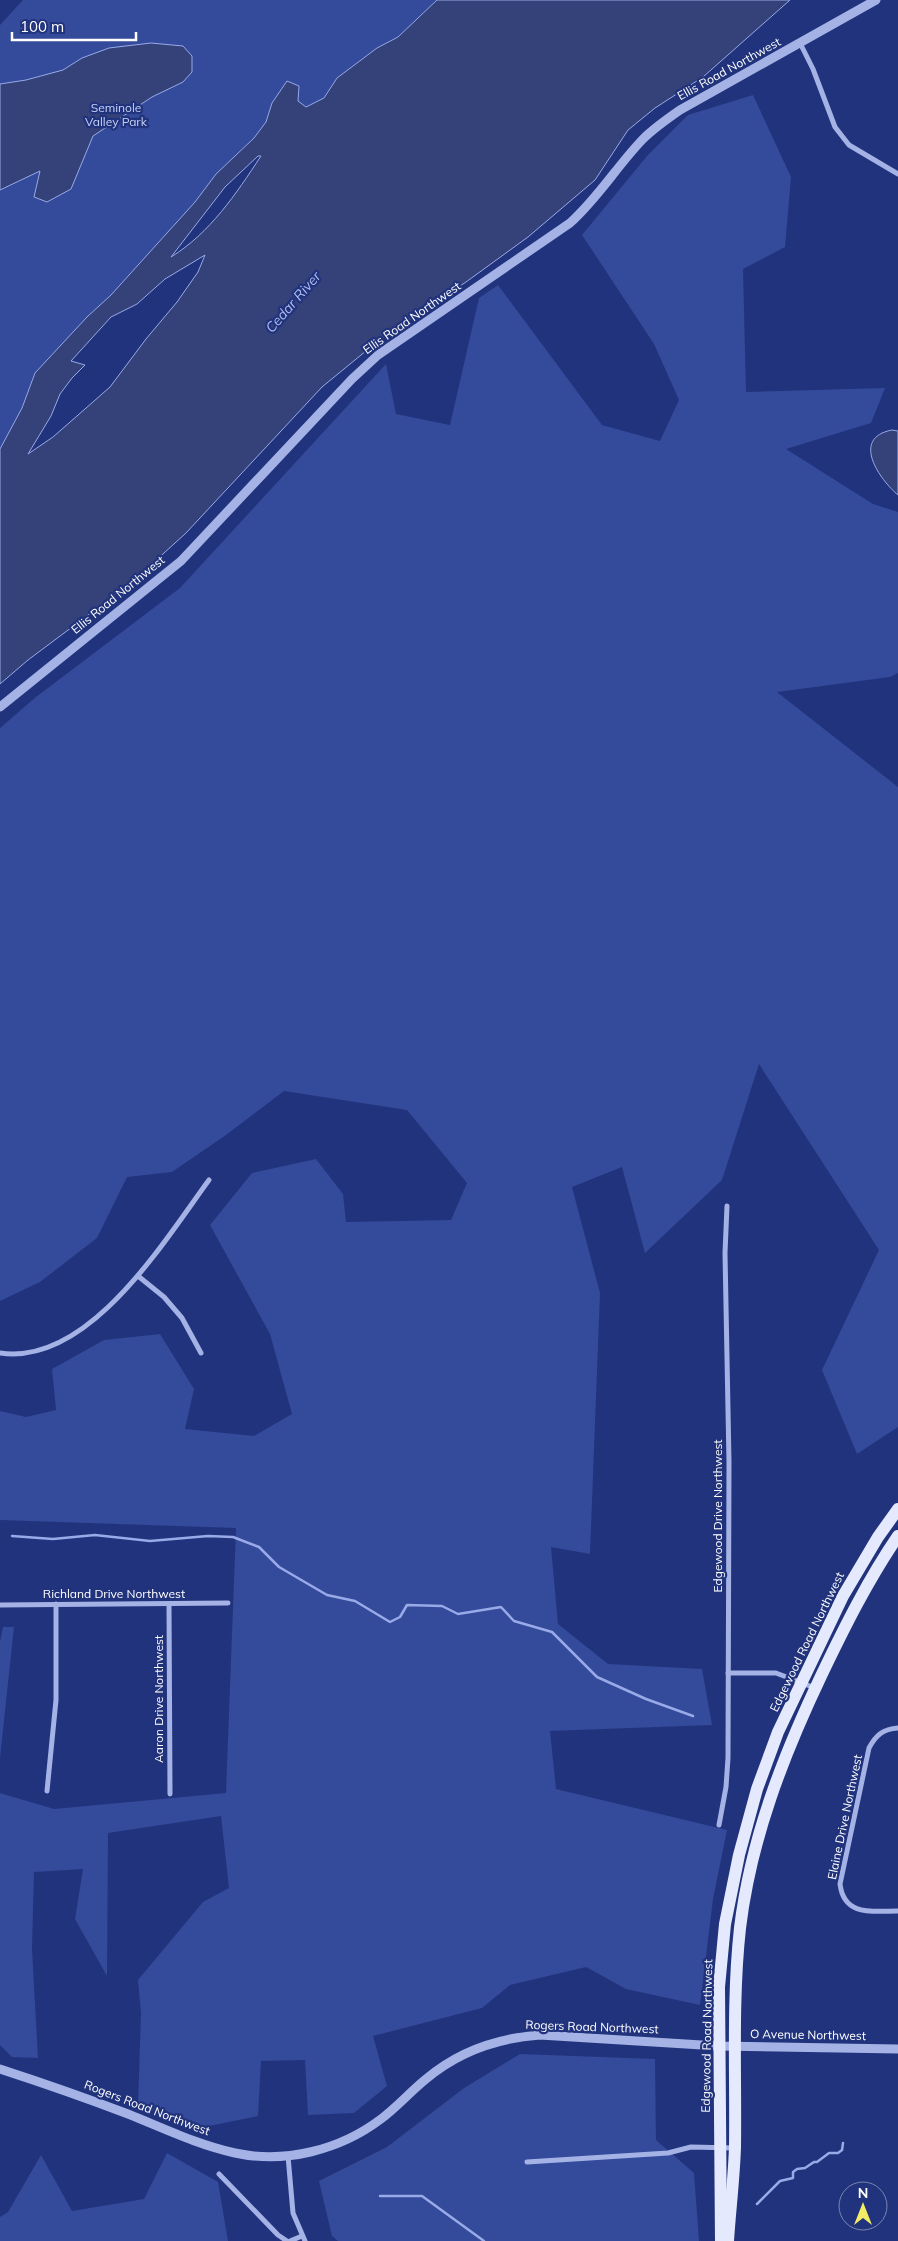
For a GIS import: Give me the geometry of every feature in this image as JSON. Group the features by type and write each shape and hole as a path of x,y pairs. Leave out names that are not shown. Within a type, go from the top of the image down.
{"main road":[{"name":"Edgewood Road Northwest","path":"721,2241 719,1987 725,1924 739,1855 760,1781 778,1732 843,1596 878,1537 898,1509"},
{"path":"728,2241 735,2148 734,1994 741,1927 754,1856 771,1792 792,1738 857,1602 898,1536"}],"street":[{"name":"Ellis Road Northwest","path":"0,707 180,561 352,379 378,355 570,224 586,209 643,139 659,125 680,110 876,0"},
{"path":"800,43 813,69 835,127 849,145 898,174"},
{"path":"0,1353 34,1352 71,1337 84,1328 138,1276 209,1180"},
{"name":"Edgewood Drive Northwest","path":"719,1825 727,1778 729,1462 725,1253 727,1206"},
{"path":"138,1276 164,1297 182,1318 201,1353"},
{"name":"Richland Drive Northwest","path":"0,1605 228,1603"},
{"path":"47,1791 56,1700 56,1604"},
{"name":"Aaron Drive Northwest","path":"169,1604 170,1794"},
{"path":"728,1673 776,1673 815,1689"},
{"name":"Elaine Drive Northwest","path":"898,1728 885,1730 875,1736 869,1748 840,1884 843,1898 855,1908 898,1911"},
{"name":"Rogers Road Northwest","path":"0,2069 80,2096 204,2144 235,2153 266,2157 288,2156 332,2146 365,2130 391,2111 426,2078 442,2066 466,2052 493,2042 540,2035 718,2046"},
{"name":"O Avenue Northwest","path":"718,2046 898,2049"},
{"path":"527,2162 668,2153 691,2147 735,2148"},
{"path":"219,2174 278,2235 289,2241 303,2238 293,2213 288,2156"}],"green space":[{"name":"Seminole Valley Park","path":"23,0 437,0 398,37 377,48 337,78 324,98 306,107 298,101 272,103 266,122 254,138 216,174 195,202 111,295 87,317 35,373 22,408 0,449 0,25"},
{"path":"753,95 791,177 785,247 743,269 746,392 885,388 871,423 786,449 873,504 898,512 898,673 890,677 777,692 898,787 898,1427 857,1454 822,1370 879,1250 759,1064 722,1180 645,1253 622,1167 572,1187 600,1293 590,1554 551,1547 558,1624 608,1664 702,1669 712,1725 550,1731 556,1789 727,1830 713,1899 700,2005 626,1989 586,1967 510,1985 482,2008 373,2036 387,2086 354,2113 308,2115 305,2060 261,2061 258,2116 199,2128 138,2106 141,2013 138,1980 203,1902 229,1888 221,1816 108,1833 107,1976 75,1919 83,1869 34,1872 32,1949 38,2058 12,2057 0,2045 0,1793 54,1809 226,1793 236,1528 0,1520 0,1411 26,1417 56,1410 52,1369 104,1340 160,1334 194,1389 185,1429 254,1436 292,1414 270,1334 210,1225 252,1173 316,1159 343,1194 346,1222 451,1220 467,1183 407,1110 284,1091 226,1135 172,1172 127,1177 97,1238 40,1282 0,1301 0,728 36,697 180,588 386,364 396,414 450,425 479,298 498,285 602,425 660,441 679,400 654,344 582,235 647,156 688,115"},
{"path":"3,1627 14,1627 0,1758 0,1642"},
{"path":"520,2054 655,2059 656,2140 694,2173 699,2241 338,2241 332,2236 319,2181 387,2147 464,2088"},
{"path":"167,2153 218,2182 228,2241 0,2241 0,2217 8,2212 41,2155 72,2211 144,2199"}],"water":[{"name":"Cedar River","path":"437,0 790,0 703,77 655,108 628,130 595,180 528,237 466,282 383,337 322,387 186,533 131,583 28,660 0,684 0,449 22,408 35,373 87,317 111,295 195,202 216,174 254,138 266,122 272,103 287,81 299,86 298,101 306,107 324,98 337,78 377,48 398,37","holes":["258,156 261,156 210,225 171,257 225,187","205,255 198,272 177,302 110,387 53,437 28,454 51,416 60,394 85,365 71,361 111,317 137,304 165,279"]},
{"path":"151,43 183,46 192,56 192,72 183,82 152,97 93,136 71,189 47,202 34,197 40,171 0,190 0,84 26,80 63,70 82,58 109,48"},
{"path":"892,430 898,431 898,495 877,470 872,460 871,450 873,441 879,434"}],"waterway":[{"path":"12,1536 53,1539 95,1535 150,1541 208,1536 233,1537 259,1547 279,1567 327,1595 355,1601 390,1622 400,1617 407,1605 442,1606 458,1614 501,1607 514,1621 552,1632 597,1677 646,1699 693,1716"},
{"path":"757,2204 780,2181 793,2178 793,2172 797,2169 805,2168 829,2153 838,2153 842,2150 843,2143"},
{"path":"380,2196 422,2196 484,2241"}]}
